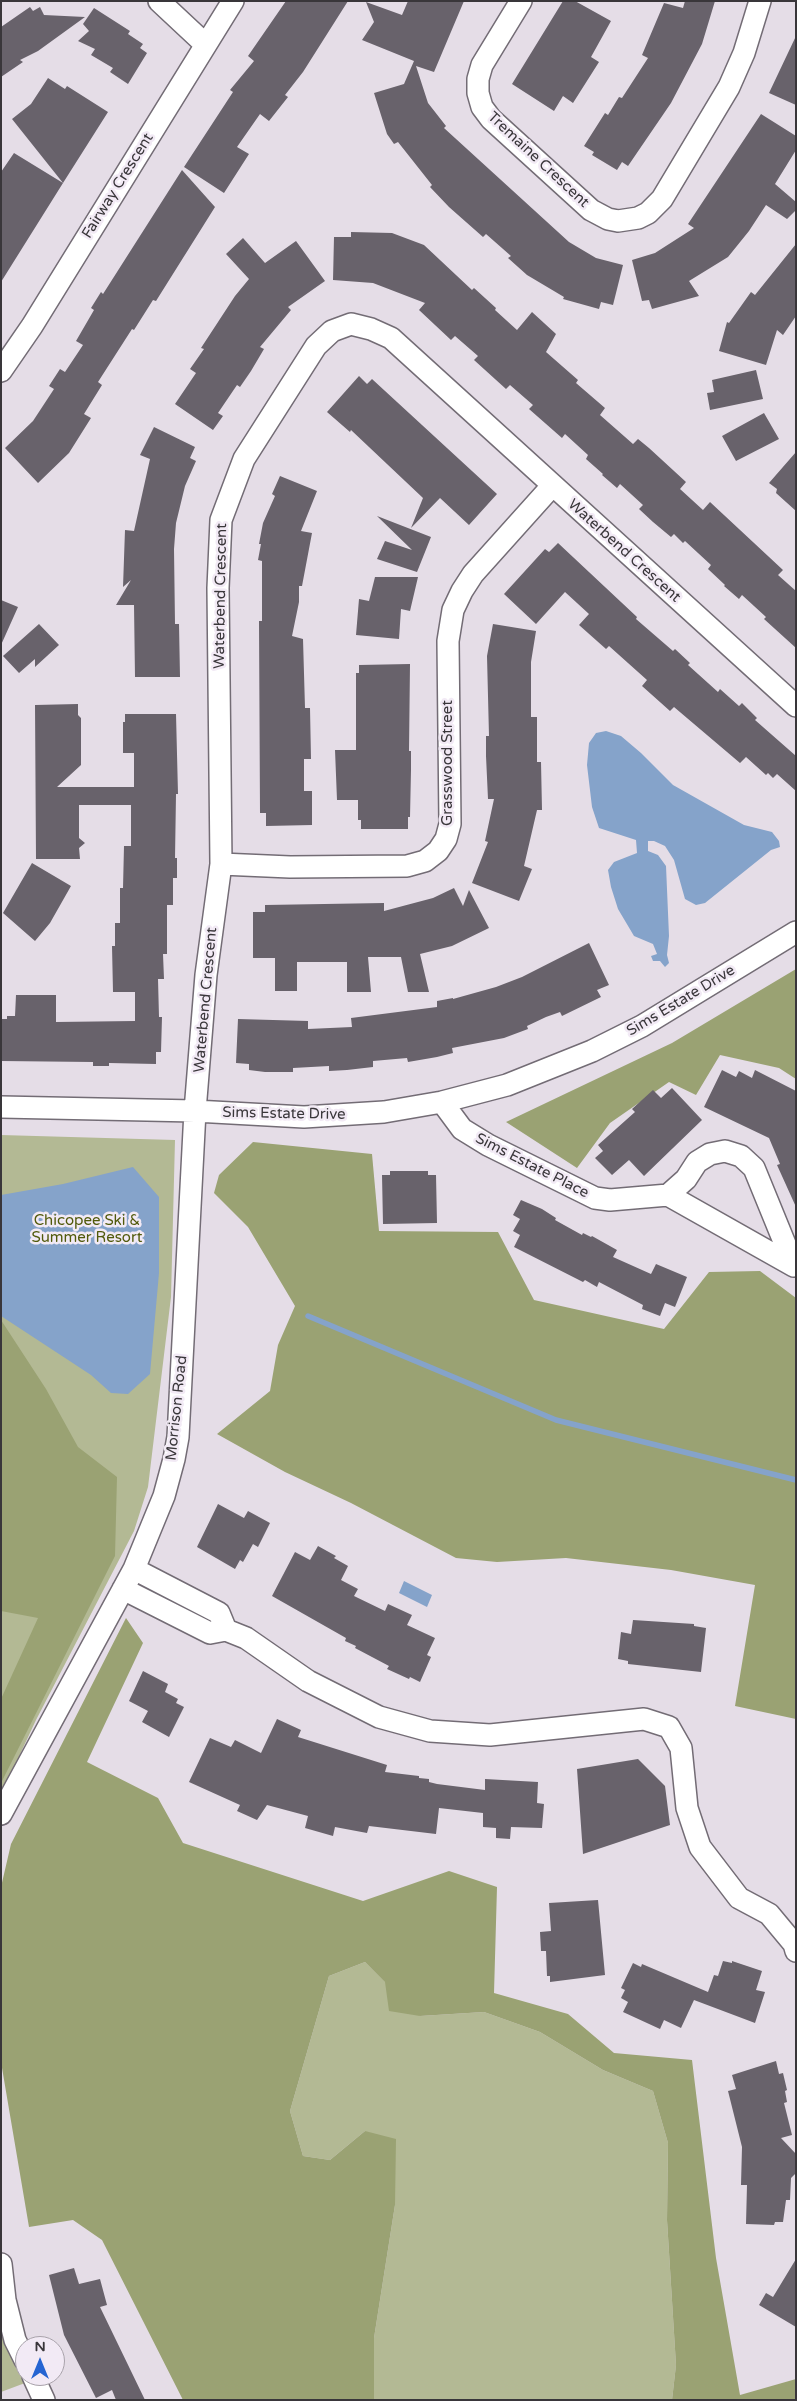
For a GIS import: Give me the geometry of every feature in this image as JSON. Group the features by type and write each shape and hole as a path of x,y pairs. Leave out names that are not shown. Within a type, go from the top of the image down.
{"street":[{"path":"159,1 205,44"},
{"name":"Fairway Crescent","path":"1,371 32,326 233,1"},
{"name":"Tremaine Crescent","path":"521,1 482,65 478,79 478,93 482,107 491,119 591,210 608,219 618,221 638,218 648,214 662,199 729,87 744,53 760,1"},
{"name":"Waterbend Crescent","path":"196,1111 206,975 221,864 218,588 221,520 244,459 316,346 332,331 351,324 371,329 391,338 796,706"},
{"name":"Grasswood Street","path":"221,864 290,867 407,866 425,861 438,851 446,839 450,824 448,641 454,610 462,591 473,574 552,486"},
{"name":"Sims Estate Drive","path":"1,1107 196,1111 304,1117 384,1112 442,1102 515,1082 592,1052 642,1026 796,932"},
{"name":"Sims Estate Place","path":"442,1102 462,1129 595,1198 610,1200 668,1195"},
{"name":"Morrison Road","path":"1,1814 134,1568 164,1496 178,1437 196,1111"},
{"path":"725,1151 741,1156 754,1168 794,1266 668,1195 686,1179 697,1162 710,1154 725,1151"},
{"path":"134,1568 219,1613 226,1630"},
{"path":"123,1589 210,1633 226,1630 246,1638 308,1681 379,1717 430,1731 490,1735 644,1719 669,1728 681,1748 687,1808 700,1847 739,1898 770,1914 794,1944 796,1951"},
{"path":"1,2264 5,2300 15,2336"},
{"path":"38,2386 44,2400"}],"green space":[{"path":"796,969 796,1079 779,1068 720,1055 696,1095 669,1082 610,1123 577,1168 506,1122 672,1043"},
{"name":"Chicopee Ski & Summer Resort","path":"1,1135 175,1140 171,1297 148,1487 134,1531 36,1720 1,1795"},
{"path":"253,1142 372,1154 379,1231 498,1232 534,1300 664,1329 709,1272 760,1271 796,1298 796,1719 735,1706 755,1585 671,1570 566,1558 497,1562 456,1558 351,1503 285,1472 217,1434 270,1391 278,1345 295,1306 248,1227 214,1193 219,1175"},
{"path":"1,1320 46,1389 78,1447 117,1477 115,1556 1,1783 1,1699 38,1618 1,1611"},
{"path":"126,1618 143,1643 87,1762 158,1798 183,1843 363,1901 449,1871 497,1887 494,1993 568,2014 614,2053 692,2060 716,2258 740,2395 796,2379 796,2400 672,2400 676,2365 667,2220 668,2143 653,2091 603,2070 540,2032 484,2012 420,2016 389,2011 385,1982 365,1962 329,1976 290,2111 303,2156 330,2160 365,2131 396,2139 395,2205 374,2338 374,2400 183,2400 102,2240 73,2220 29,2227 1,2062 1,1887 11,1844"},
{"path":"365,1962 420,2016 484,2012 540,2032 603,2070 653,2091 668,2143 667,2220 676,2365 672,2400 374,2400 374,2338 395,2205 365,2131 330,2160 303,2156 290,2111 329,1976"},
{"path":"1,2334 15,2363 15,2386 17,2386 1,2392"}],"water":[{"path":"606,731 621,736 673,785 744,825 772,832 779,841 780,847 771,850 705,903 696,905 685,899 674,860 665,846 654,841 648,841 648,851 658,855 666,866 669,936 667,955 669,963 665,967 660,961 653,961 651,956 657,954 653,944 634,936 618,909 611,887 608,870 614,862 637,853 636,840 599,828 592,807 587,765 589,743 596,733"},
{"path":"133,1167 159,1197 159,1273 150,1374 128,1394 111,1393 91,1375 1,1316 1,1195 63,1184"},
{"path":"404,1581 432,1595 427,1607 399,1593"}],"building":[{"path":"286,1 348,1 303,72 285,95 288,97 269,121 260,114 237,147 249,154 224,193 184,167 233,92 230,90 254,61 248,56"},
{"path":"408,1 464,1 434,72 416,66 428,103 446,126 444,128 569,242 596,258 623,265 613,305 601,302 599,309 563,299 564,297 527,275 508,258 511,256 486,234 483,237 449,207 430,187 432,185 398,142 394,144 387,134 374,93 404,84 414,61 362,40 374,22 366,2 402,15"},
{"path":"563,1 575,1 611,21 591,57 599,62 573,103 563,96 554,111 512,84"},
{"path":"685,1 715,1 702,44 671,103 628,166 622,162 617,170 592,155 594,152 584,146 605,113 608,115 619,97 622,98 648,58 642,55 664,3 683,8"},
{"path":"30,7 33,11 40,7 44,15 85,17 38,51 20,60 23,62 1,77 1,27"},
{"path":"94,8 130,31 128,34 143,44 140,48 147,53 128,84 110,72 113,68 91,55 95,49 78,41 89,31 83,24"},
{"path":"796,36 796,105 769,93"},
{"path":"48,78 65,89 67,86 108,112 63,183 12,119 31,104"},
{"path":"761,114 796,136 796,150 775,184 796,202 796,210 787,219 766,205 749,231 728,257 689,281 699,296 652,309 649,300 642,301 632,260 655,253 694,228 688,224"},
{"path":"14,153 63,183 1,282 1,172"},
{"path":"182,170 215,207 156,301 153,300 134,330 132,329 98,382 102,385 84,414 91,418 69,453 38,483 5,448 33,421 54,389 49,386 60,369 65,372 83,345 76,341 94,310 91,308 101,292 103,294"},
{"path":"351,232 392,233 424,245 472,290 474,288 496,308 495,310 517,330 532,312 556,334 546,352 578,380 576,383 605,408 600,415 633,444 638,439 649,448 686,482 680,489 703,510 710,502 783,570 778,575 796,591 796,648 764,619 766,617 742,595 739,599 724,586 708,569 711,565 685,541 683,543 674,534 671,537 653,522 639,509 643,505 620,484 617,488 586,459 588,455 565,434 562,438 529,409 533,405 510,385 506,389 474,360 478,356 455,336 451,340 419,310 425,303 373,283 333,280 334,237 351,237"},
{"path":"243,238 265,263 296,241 325,281 288,307 291,310 260,347 264,349 251,371 240,387 237,385 218,413 223,416 213,430 175,404 196,373 190,369 204,349 201,348 235,296 249,279 226,254"},
{"path":"796,244 796,316 783,335 777,330 766,365 719,351 727,322 729,323 751,292 755,295"},
{"path":"756,370 763,399 710,410 707,393 714,392 712,380"},
{"path":"359,376 367,384 372,379 497,494 469,525 440,498 411,528 423,498 351,430 350,432 327,412"},
{"path":"764,413 779,439 736,461 722,436"},
{"path":"154,427 195,447 190,458 196,461 185,486 176,523 174,549 175,624 179,624 180,677 135,677 134,605 116,605 131,580 123,587 125,530 134,531 150,459 140,455"},
{"path":"796,452 796,511 776,493 777,489 769,483"},
{"path":"280,476 317,491 301,531 312,533 302,586 299,586 299,602 292,636 303,639 305,708 310,708 311,759 304,759 304,791 312,791 312,825 266,826 266,813 260,813 259,621 262,621 262,561 258,560 263,523 275,496 272,494"},
{"path":"377,516 431,537 417,572 377,559 385,541 412,550"},
{"path":"558,543 637,617 636,619 673,651 675,649 690,663 688,665 718,692 720,689 739,706 742,703 757,718 755,720 796,756 796,791 777,774 773,778 768,773 766,775 746,757 740,763 674,707 670,711 642,686 647,680 609,646 606,649 579,625 589,614 565,592 536,624 504,594 545,549 549,552"},
{"path":"375,577 418,577 410,611 401,609 399,639 356,635 359,599 369,601"},
{"path":"1,600 18,607 1,645"},
{"path":"39,624 59,645 35,667 35,659 19,673 3,656"},
{"path":"493,624 536,631 531,662 531,717 537,717 537,762 541,762 542,810 537,810 524,866 532,869 519,901 472,883 488,842 485,841 494,799 488,799 486,756 486,736 489,736 487,656"},
{"path":"410,664 409,751 411,751 411,770 408,829 361,829 361,820 358,820 358,800 337,800 335,750 356,750 356,673 359,673 359,665"},
{"path":"78,704 78,715 81,718 81,765 57,787 134,787 134,753 123,753 123,722 125,722 125,714 176,714 178,794 176,794 175,858 177,858 177,878 173,878 173,905 167,905 167,954 163,954 164,979 158,979 159,1017 162,1017 161,1052 156,1052 156,1064 109,1063 109,1066 93,1066 93,1062 1,1061 1,1019 7,1019 7,1016 15,1016 16,995 56,995 56,1022 135,1021 135,992 113,992 112,946 115,946 115,923 120,923 120,888 123,888 124,846 131,846 131,805 79,805 79,838 85,843 79,848 80,859 36,859 35,705"},
{"path":"32,863 71,886 50,923 35,941 3,913"},
{"path":"454,888 463,906 469,890 489,928 452,946 420,954 429,992 408,992 401,957 368,957 371,992 347,992 347,962 297,962 297,991 275,991 275,958 253,958 253,912 265,912 265,905 384,903 384,911 433,898"},
{"path":"589,943 609,985 597,990 601,997 562,1016 560,1012 546,1017 527,1026 528,1029 504,1038 452,1048 453,1053 437,1057 408,1062 407,1058 373,1061 373,1067 347,1070 329,1071 329,1066 293,1068 293,1072 265,1072 249,1070 249,1064 236,1063 238,1019 308,1021 308,1029 352,1027 351,1018 437,1007 437,1001 453,999 496,987 522,977"},
{"path":"722,1070 736,1077 739,1071 752,1078 755,1070 796,1091 796,1207 777,1165 780,1164 769,1138 704,1107"},
{"path":"672,1088 702,1120 644,1176 629,1160 612,1175 595,1158 603,1151 598,1145 635,1112 632,1109 653,1090 661,1098"},
{"path":"390,1171 428,1171 428,1175 436,1175 437,1223 383,1224 382,1175 390,1175"},
{"path":"521,1200 542,1209 556,1218 555,1220 582,1235 583,1233 592,1236 617,1250 613,1257 651,1274 656,1264 687,1277 675,1307 665,1303 660,1316 642,1309 643,1305 599,1282 597,1287 585,1280 583,1282 514,1247 520,1235 513,1231 520,1219 513,1215"},
{"path":"218,1504 244,1518 248,1511 270,1523 258,1547 253,1544 243,1562 240,1560 235,1569 197,1547"},
{"path":"318,1546 336,1556 334,1558 348,1566 341,1580 358,1589 354,1596 385,1611 388,1604 412,1615 407,1625 435,1638 427,1655 431,1657 420,1682 387,1669 389,1666 355,1648 356,1646 345,1641 346,1638 272,1596 295,1552 310,1560"},
{"path":"633,1620 694,1624 694,1626 706,1628 701,1672 628,1664 628,1661 618,1659 621,1632 631,1634"},
{"path":"143,1671 168,1684 165,1692 178,1699 176,1703 184,1707 169,1737 142,1722 148,1711 129,1701"},
{"path":"277,1719 301,1730 298,1737 387,1765 385,1772 419,1776 419,1778 429,1779 429,1782 437,1784 485,1790 485,1779 538,1782 537,1803 544,1804 542,1828 511,1827 510,1839 496,1838 496,1828 483,1827 483,1813 439,1808 436,1834 369,1826 367,1833 335,1827 333,1836 305,1828 308,1816 267,1805 257,1820 237,1811 240,1805 189,1782 210,1738 231,1747 235,1740 261,1753"},
{"path":"638,1759 665,1786 670,1825 583,1854 577,1769"},
{"path":"598,1900 605,1975 550,1982 550,1976 547,1976 546,1951 541,1951 540,1932 551,1931 549,1903"},
{"path":"723,1961 732,1963 732,1961 762,1971 756,1990 765,1992 755,2023 694,2000 681,2028 664,2020 660,2029 623,2012 628,2002 621,1998 625,1990 621,1988 633,1963 641,1967 642,1964 708,1992 714,1975 718,1976"},
{"path":"776,2061 779,2074 783,2073 787,2090 785,2091 787,2102 784,2103 792,2135 781,2138 796,2154 796,2173 791,2178 790,2200 786,2200 783,2222 775,2222 774,2225 746,2224 747,2185 741,2185 742,2147 728,2091 736,2089 732,2075"},
{"path":"796,2259 796,2327 759,2305 766,2293 773,2297"},
{"path":"74,2268 79,2284 100,2279 107,2305 100,2307 145,2400 116,2400 112,2390 96,2398 64,2335 49,2275"}],"waterway":[{"path":"308,1316 556,1420 796,1480"}]}
